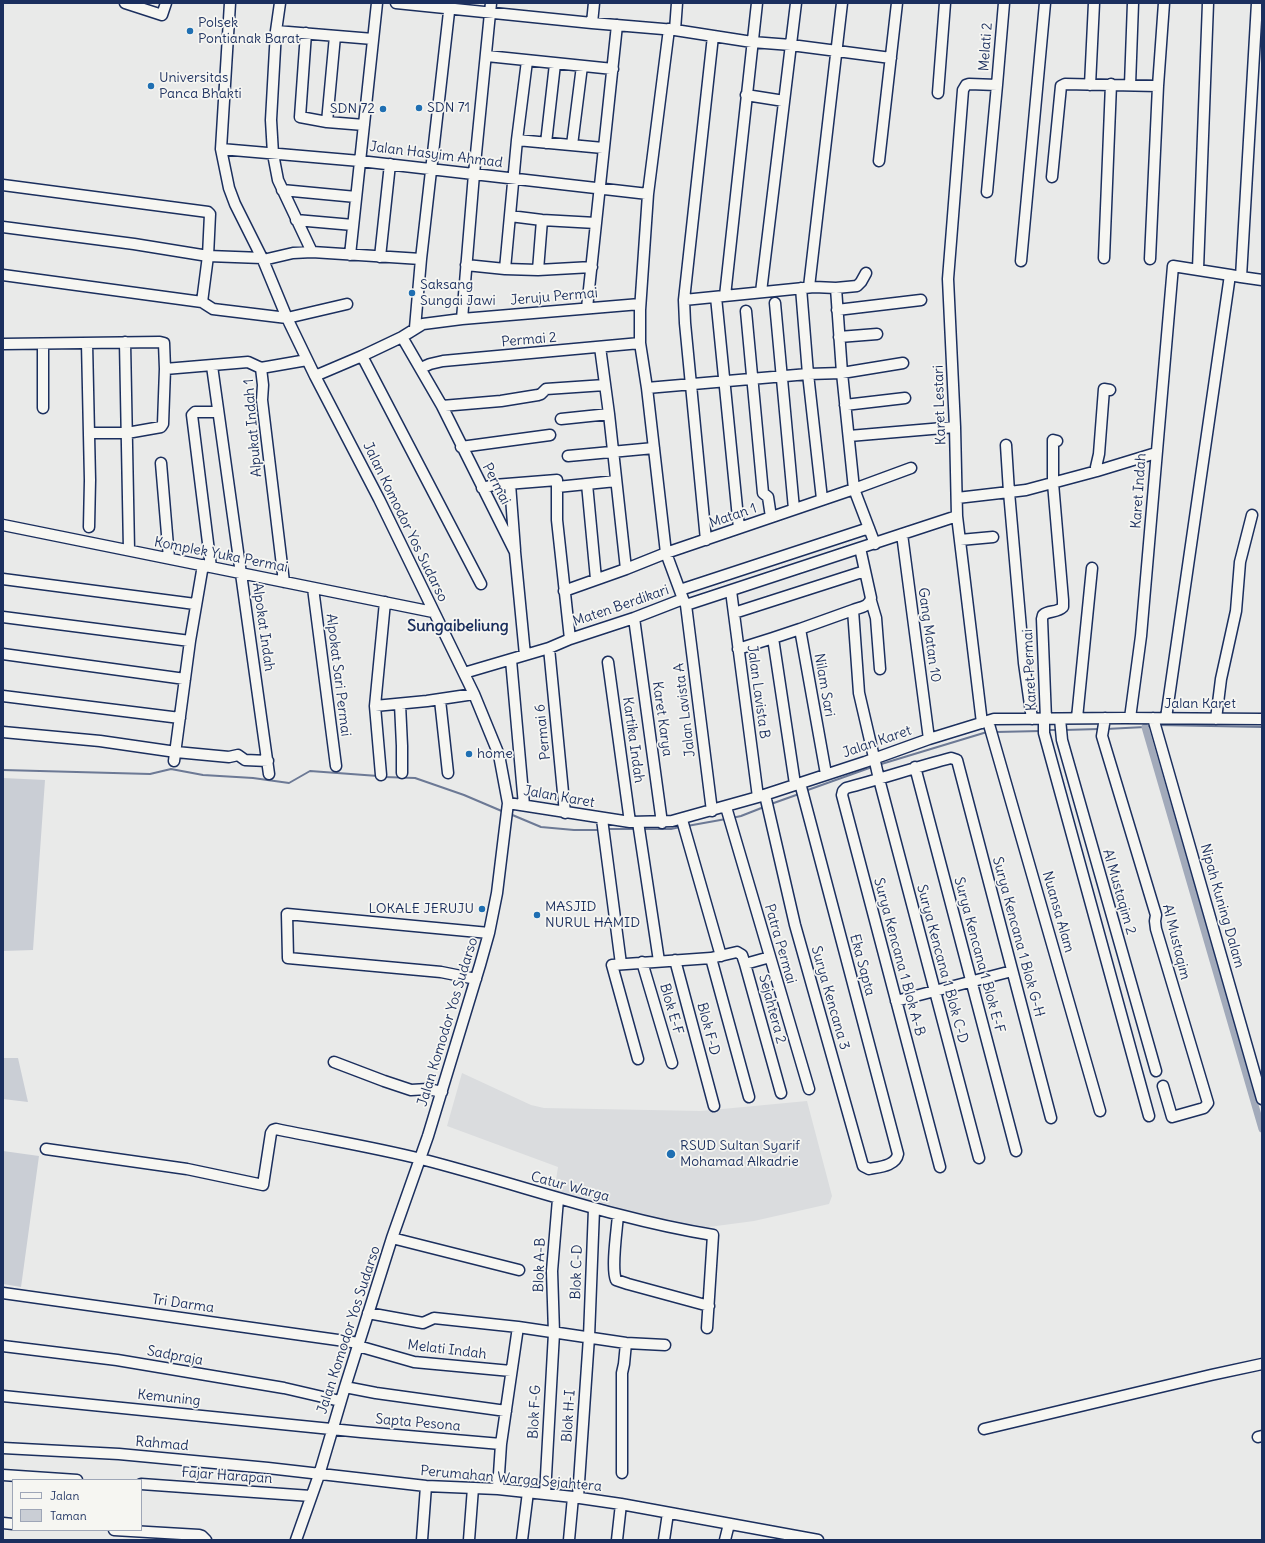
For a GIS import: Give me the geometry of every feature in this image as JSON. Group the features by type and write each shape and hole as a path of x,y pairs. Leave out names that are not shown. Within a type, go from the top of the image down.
{"street":[{"path":"125,3 162,15 166,3"},
{"name":"Jalan Komodor Yos Sudarso","path":"230,3 221,149 229,188 235,204 263,259 287,318 307,360 379,498 474,694 499,755 507,804 497,893 489,933 476,979 442,1092 392,1238 340,1401 319,1475 296,1540"},
{"path":"280,3 276,31 271,120 272,154 282,190 312,252"},
{"path":"350,255 377,3"},
{"path":"396,3 491,8 592,24 672,30 752,42 791,45 891,58"},
{"path":"592,24 594,3"},
{"name":"Jalan Lavista A","path":"677,3 648,194 640,304 640,343 647,388 666,553 683,598 712,811"},
{"path":"761,292 796,3"},
{"path":"822,499 808,374 805,288 842,3"},
{"path":"879,161 898,3"},
{"path":"938,94 946,3"},
{"name":"Melati 2","path":"966,85 997,85 1004,3"},
{"path":"1021,261 1045,3"},
{"path":"1090,85 1094,3"},
{"path":"1130,85 1133,3"},
{"path":"1150,259 1158,86 1164,3"},
{"path":"1208,3 1198,269 1262,280"},
{"path":"1241,277 1257,3"},
{"path":"739,528 724,381 721,296 752,42 754,4"},
{"path":"415,328 421,259 449,6"},
{"path":"462,319 474,174 491,8"},
{"path":"587,308 617,25"},
{"path":"276,31 373,39"},
{"path":"306,34 299,115 302,117 327,122 364,125"},
{"path":"327,122 335,36"},
{"path":"706,540 684,300 713,36"},
{"path":"487,56 612,69"},
{"path":"504,269 517,140 527,61"},
{"path":"546,143 555,64"},
{"path":"572,146 582,66"},
{"path":"1104,258 1111,84"},
{"path":"1052,177 1061,86 1111,84 1158,86"},
{"name":"Karet Lestari","path":"966,85 963,90 948,266 955,427 957,516 986,722"},
{"path":"987,192 997,85"},
{"path":"746,95 784,101"},
{"path":"517,140 603,148"},
{"name":"Jalan Hasyim Ahmad","path":"221,149 390,164 648,194"},
{"path":"380,257 390,164"},
{"path":"3,185 208,212 210,214 208,256 202,302"},
{"path":"282,190 356,197"},
{"path":"510,216 542,220 596,223"},
{"path":"296,220 353,225"},
{"path":"538,270 542,220"},
{"path":"3,227 134,244 208,256 263,259 293,253 312,252 421,259"},
{"path":"466,265 504,269 538,270 592,267"},
{"name":"Karet Indah","path":"1130,718 1142,636 1156,453 1173,266 1198,269"},
{"path":"684,300 805,288 857,286 866,273"},
{"path":"3,274 202,302 213,308 287,318 347,304"},
{"path":"1166,718 1230,274"},
{"path":"836,288 842,373 854,489 875,544"},
{"path":"837,310 921,300"},
{"path":"775,303 794,509"},
{"name":"Jeruju Permai","path":"315,376 402,337 423,324 462,319 640,304"},
{"path":"746,311 751,379 763,493 768,497 771,517"},
{"path":"839,337 877,334"},
{"name":"Permai","path":"402,337 442,406 515,552 524,655"},
{"path":"125,342 129,550"},
{"path":"3,344 163,342 165,369 163,424 158,428 127,433 89,433"},
{"path":"87,343 89,527"},
{"name":"Permai 2","path":"421,368 443,361 600,348 640,343"},
{"path":"43,344 43,408"},
{"path":"600,348 609,414 626,569"},
{"path":"362,356 481,584"},
{"path":"261,368 307,360"},
{"name":"Alpukat Indah 1","path":"165,369 248,362 261,368 263,385 262,400 284,582"},
{"path":"647,388 781,376 842,373 903,363"},
{"name":"Alpokat Indah","path":"212,366 269,774"},
{"path":"442,406 501,401 538,395 546,389 605,385"},
{"path":"1096,471 1099,454 1104,389 1110,390"},
{"path":"845,406 905,398"},
{"path":"175,756 196,604 207,566 192,415 195,412 218,412"},
{"path":"561,419 609,414"},
{"path":"849,436 955,427"},
{"path":"461,446 550,435"},
{"path":"1053,483 1053,440 1057,441"},
{"path":"1006,445 1024,663 1032,719"},
{"path":"568,456 654,448"},
{"path":"957,498 1026,490 1156,453"},
{"path":"161,463 169,558"},
{"name":"Matan 1","path":"564,591 666,553 911,468"},
{"path":"482,488 557,480 557,520 570,639"},
{"path":"557,488 616,481"},
{"name":"Karet Permai","path":"1053,483 1063,606 1059,610 1045,613 1042,619 1044,724 1149,1116"},
{"path":"510,484 515,552"},
{"path":"587,484 596,579"},
{"path":"1216,719 1222,672 1236,612 1240,562 1252,515"},
{"name":"Maten Berdikari","path":"464,674 549,648 570,639 634,618 683,598 731,591 957,516"},
{"name":"Komplek Yuka Permai","path":"3,525 433,612"},
{"path":"683,598 869,528"},
{"name":"Gang Matan 10","path":"902,534 929,739"},
{"path":"960,540 993,537"},
{"path":"860,548 876,618 880,669"},
{"path":"1077,718 1092,568"},
{"path":"734,613 865,571"},
{"path":"3,579 196,604"},
{"name":"Alpokat Sari Permai","path":"313,588 336,766"},
{"name":"Jalan Lavista B","path":"731,591 738,649 763,797"},
{"path":"738,649 867,605 871,601"},
{"path":"381,775 375,706 385,602"},
{"name":"Surya Kencana 1 Blok C-D","path":"853,610 859,693 879,778 979,1158"},
{"path":"3,617 190,641"},
{"name":"Karet Karya","path":"634,618 662,823"},
{"name":"Nilam Sari","path":"800,629 826,774"},
{"name":"Eka Sapta","path":"773,638 798,784 804,801 898,1154"},
{"name":"Permai 6","path":"549,648 565,813"},
{"path":"3,654 185,679"},
{"path":"511,660 524,805"},
{"name":"Kartika Indah","path":"608,662 636,823 641,838 659,962"},
{"path":"375,706 440,700 474,694"},
{"path":"3,696 180,718"},
{"path":"440,700 448,773"},
{"path":"400,704 402,773"},
{"name":"Jalan Karet","path":"507,804 524,805 602,821 662,823 683,821 712,811 763,797 826,774 875,760 929,739 1001,719 1032,719 1044,724 1077,718 1105,720 1130,718 1154,720 1166,718 1262,719"},
{"name":"Al Mustaqim","path":"1105,720 1102,736 1156,915 1156,929 1208,1103 1204,1108 1172,1117 1163,1086"},
{"name":"Nipah Kuning Dalam","path":"1154,720 1262,1099"},
{"name":"Nuansa Alam","path":"986,722 994,740 1100,1111"},
{"name":"Al Mustaqim 2","path":"1060,722 1062,740 1156,1071"},
{"path":"3,732 100,741 175,756 229,757 238,755 245,760 268,761"},
{"name":"Surya Kencana 1 Blok A-B","path":"940,1167 842,795 846,788 915,767 951,758 955,758 958,762"},
{"name":"Surya Kencana 1 Blok G-H","path":"958,762 1051,1118"},
{"name":"Surya Kencana 1 Blok E-F","path":"915,767 1016,1151"},
{"name":"Surya Kencana 3","path":"763,797 769,814 795,925 863,1166 869,1169 893,1163 898,1154"},
{"name":"Patra Permai","path":"727,808 731,826 809,1089"},
{"path":"602,821 621,964"},
{"path":"683,821 749,1097"},
{"path":"476,979 441,972 288,958 287,914 489,933"},
{"name":"Sejahtera 2","path":"716,957 737,952 740,953 745,964 781,1093"},
{"path":"638,1059 612,967 613,965 716,957"},
{"path":"745,964 770,957"},
{"name":"Blok F-D","path":"675,960 714,1106"},
{"name":"Blok E-F","path":"642,962 672,1063"},
{"path":"896,1001 1012,971"},
{"path":"334,1062 411,1090 433,1089 442,1092"},
{"name":"Catur Warga","path":"46,1149 187,1170 263,1185 271,1133 274,1129 420,1159 594,1209 681,1230 714,1235 709,1306"},
{"name":"Blok A-B","path":"554,1333 552,1271 558,1199"},
{"name":"Blok C-D","path":"589,1337 594,1209"},
{"path":"618,1214 615,1265 616,1280 709,1306 707,1328"},
{"path":"392,1238 519,1270"},
{"name":"Tri Darma","path":"3,1292 358,1344"},
{"path":"368,1313 423,1323 434,1318 518,1327 626,1343 665,1345"},
{"path":"498,1489 501,1444 518,1327"},
{"name":"Blok F-G","path":"545,1494 554,1333"},
{"name":"Blok H-I","path":"569,1540 576,1497 589,1337"},
{"path":"622,1473 622,1373 626,1343"},
{"name":"Melati Indah","path":"358,1344 414,1362 512,1371"},
{"name":"Sadpraja","path":"3,1346 124,1361 284,1388 340,1401"},
{"path":"984,1429 1262,1364"},
{"path":"345,1387 422,1400 506,1411"},
{"name":"Kemuning","path":"3,1396 332,1429"},
{"name":"Sapta Pesona","path":"332,1429 501,1444"},
{"name":"Rahmad","path":"3,1448 119,1454 268,1468 319,1475"},
{"path":"3,1475 62,1479"},
{"name":"Perumahan Warga Sejahtera","path":"319,1475 426,1486 498,1489 576,1497 729,1524 771,1536 818,1540"},
{"name":"Fajar Harapan","path":"142,1484 311,1496"},
{"path":"422,1540 426,1486"},
{"path":"469,1540 473,1488"},
{"path":"522,1540 528,1492"},
{"path":"617,1540 621,1504"},
{"path":"664,1540 668,1513"},
{"path":"725,1540 729,1524"},
{"path":"131,1531 199,1535 206,1540"}],"shaded area":[{"name":"RSUD Sultan Syarif Mohamad Alkadrie","path":"462,1073 531,1105 544,1108 701,1111 807,1101 832,1196 829,1204 754,1221 701,1228 554,1193 558,1167 447,1126"}],"green space":[{"path":"3,778 45,780 33,950 3,951"},
{"path":"3,1058 18,1058 28,1102 3,1099"},
{"path":"3,1151 39,1156 21,1287 3,1284"}],"waterway":[{"path":"1159,725 1262,727"},
{"path":"1106,729 1151,726"},
{"path":"1145,727 1262,1129"},
{"path":"1064,730 1099,729"},
{"path":"1048,730 1057,730"},
{"path":"996,732 1041,731"},
{"path":"878,765 987,732"},
{"path":"805,791 872,767"},
{"path":"3,770 150,774 171,769 203,775 253,778 289,783 310,771 378,776"},
{"path":"384,777 415,778 464,795 504,812"},
{"path":"771,804 799,794"},
{"path":"732,818 764,807"},
{"path":"510,814 541,827 574,830 600,830"},
{"path":"687,826 726,819"},
{"path":"643,829 671,829 680,827"},
{"path":"607,829 636,829"}],"place":[{"name":"Polsek Pontianak Barat","path":"190,31"},
{"name":"Universitas Panca Bhakti","path":"151,86"},
{"name":"SDN 71","path":"419,108"},
{"name":"SDN 72","path":"383,109"},
{"name":"Saksang Sungai Jawi","path":"412,293"},
{"name":"home","path":"469,754"},
{"name":"LOKALE JERUJU","path":"482,909"},
{"name":"MASJID NURUL HAMID","path":"537,915"},
{"name":"RSUD Sultan Syarif Mohamad Alkadrie","path":"671,1154"}],"district":[{"name":"Sungaibeliung","path":"458,626"}]}
